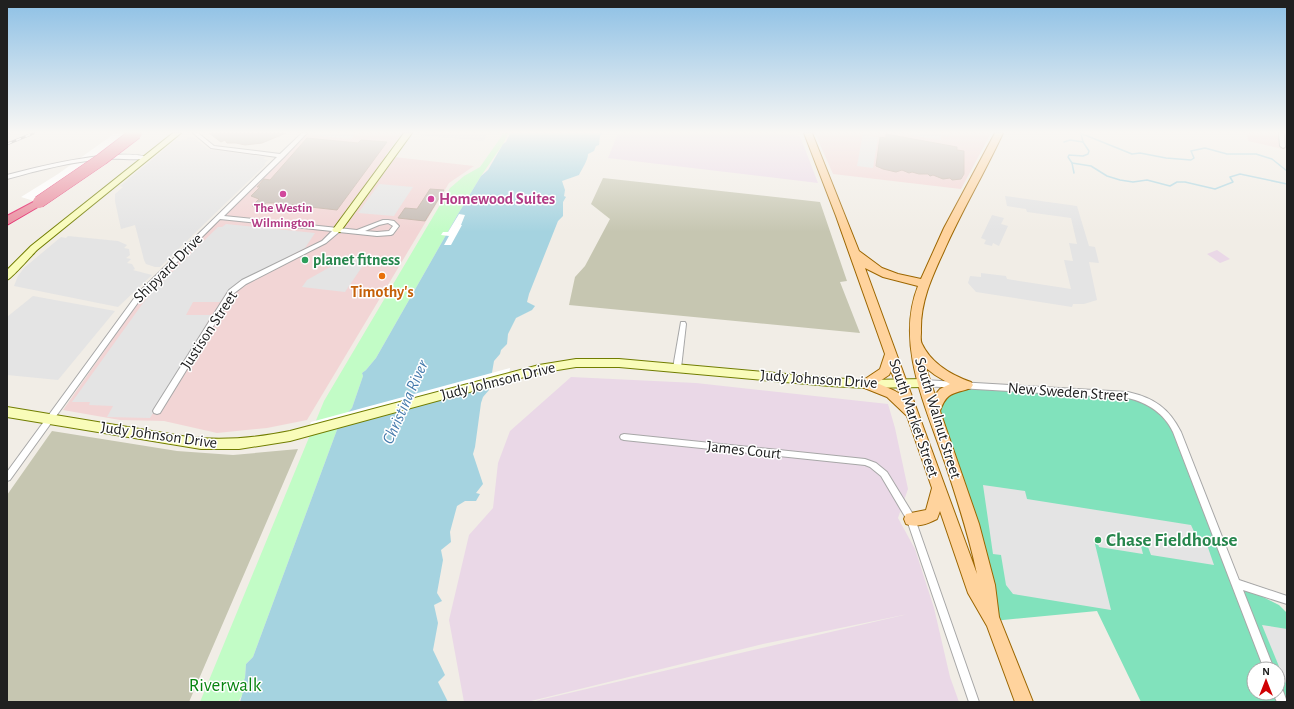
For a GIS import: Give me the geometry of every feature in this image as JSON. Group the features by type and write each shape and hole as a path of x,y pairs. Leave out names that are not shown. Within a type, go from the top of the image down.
{"highway":[{"path":"7,220 79,166"},
{"path":"7,212 34,200 89,166"}],"main road":[{"name":"South Market Street","path":"821,166 902,383 976,592 993,621 1024,702"},
{"name":"South Walnut Street","path":"982,166 945,237 924,283 916,309 915,328 918,359 924,383 975,532 989,590 993,621"},
{"path":"853,252 867,266 875,270 906,280 924,283"},
{"path":"916,342 930,365 949,378 967,385"},
{"path":"866,384 884,372 891,354"},
{"path":"866,384 891,394 912,413"},
{"path":"934,411 939,398 944,391 954,386 967,385"},
{"path":"911,518 925,518 932,514 939,489"}],"street":[{"path":"7,177 50,166"},
{"path":"7,278 16,265 29,252 135,166"},
{"name":"Shipyard Drive","path":"7,478 134,302 272,166"},
{"path":"337,230 384,166"},
{"path":"220,217 337,230 357,232 386,234 394,231 396,226 391,223 379,222 357,232"},
{"name":"Justison Street","path":"157,411 231,292 240,284 324,242 337,230"},
{"path":"677,368 683,324"},
{"name":"Judy Johnson Drive","path":"7,412 214,445 261,442 554,365 583,362 619,363 817,381 866,384 924,383"},
{"name":"New Sweden Street","path":"924,383 1128,396 1143,399 1163,411 1172,421 1177,432 1237,584"},
{"name":"James Court","path":"624,437 865,462 873,465 884,474 911,518"},
{"path":"911,518 974,702"},
{"path":"1237,584 1287,600"},
{"path":"1237,584 1266,661"}],"shaded area":[{"path":"144,166 264,166 160,267 146,264 135,225 121,229 115,201 115,194 123,187 120,186"},
{"path":"273,166 474,166 449,183 307,420 267,428 217,433 164,421 120,420 63,410 142,297"},
{"path":"676,166 812,166 818,183"},
{"path":"830,166 973,166 961,189 833,174"},
{"path":"858,166 873,166 873,168"},
{"path":"603,178 820,202 847,281 840,282 860,333 569,305 575,277 585,266 610,219 591,204"},
{"path":"379,184 413,187 394,216 358,213"},
{"path":"1005,196 1077,206 1089,246 1095,247 1099,263 1089,262 1097,300 1084,304 1073,304 1072,307 976,292 968,283 970,276 981,277 981,273 1006,276 1007,279 1071,289 1064,260 1073,261 1069,243 1077,244 1071,218 1027,212 1026,209 1007,206"},
{"path":"992,215 1004,218 1001,224 1008,226 999,246 993,243 992,246 984,244 986,240 981,238"},
{"path":"226,224 315,233 305,248 243,280 227,292 220,302 193,302 186,315 212,315 150,418 107,417 113,406 89,405 90,402 72,402 143,303 155,289 218,227 222,227"},
{"path":"68,236 118,241 127,245 124,248 129,249 130,255 126,258 131,259 127,263 132,264 135,269 133,270 152,275 118,307 14,286 18,276 24,268 61,237 66,238"},
{"path":"1217,250 1230,259 1220,263 1207,254"},
{"path":"346,258 366,261 345,292 302,287 307,280"},
{"path":"33,296 115,311 58,380 7,375 7,317"},
{"path":"571,377 696,383 888,404 895,428 908,489 898,518 915,549 934,608 950,677 959,702 531,702 908,614 763,644 527,702 464,702 449,620 469,535 493,508 498,463 510,431"},
{"path":"52,431 177,451 233,455 298,449 189,702 7,702 7,495"},
{"path":"983,485 1025,491 1027,499 1191,525 1197,538 1205,539 1214,565 1151,555 1148,547 1141,546 1143,554 1099,547 1097,541 1094,540 1111,610 1013,594 1006,585 1001,555 993,554"},
{"path":"1262,625 1287,629 1287,686 1286,661 1277,661"}],"green space":[{"name":"Riverwalk","path":"488,166 458,214 376,358 362,373 363,376 352,408 341,419 253,657 246,664 245,678 241,687 244,692 238,702 200,702 324,401 450,188 464,176 480,167"},
{"name":"Chase Fieldhouse","path":"954,386 1128,395 1167,415 1237,584 1279,605 1287,613 1287,702 1141,702 1097,611 993,621 936,404"}],"water":[{"name":"Christina River","path":"490,166 584,166 579,175 562,181 565,190 564,196 566,197 563,202 563,216 558,221 527,302 535,306 532,310 516,318 508,334 507,344 494,361 489,390 483,397 481,403 473,454 483,484 476,493 480,494 476,501 465,501 457,506 450,532 451,542 441,550 443,560 437,593 442,601 434,605 438,623 433,650 445,675 438,682 448,702 240,702 243,692 241,687 245,678 246,664 253,657 341,419 352,408 363,376 362,373 376,358 458,214 481,176"}],"pier":[{"path":"69,166 97,166 44,204 21,197"},
{"path":"459,214 465,215 462,225 451,245 444,245 449,236 441,235 443,232 448,232"},
{"path":"510,368 508,381 305,436 311,422"}],"building":[{"path":"282,166 369,166 337,210 275,203 266,203 262,208 252,206 259,199 251,196 260,187 257,187 264,179 270,180"},
{"path":"876,166 964,166 964,174 961,179 952,180 950,178 943,179 933,175 930,176 928,174 909,173 902,170 896,172"},
{"name":"Homewood Suites","path":"430,189 444,190 425,221 398,218 405,208 417,209"}],"waterway":[{"path":"1073,166 1074,173"},
{"path":"1091,166 1107,176 1120,180 1133,182 1147,180 1170,186 1177,182 1185,182 1215,189 1233,182 1230,177 1240,174 1287,184"},
{"path":"1281,166 1287,171"}],"place":[{"name":"The Westin Wilmington","path":"283,194"},
{"name":"Homewood Suites","path":"431,199"},
{"name":"planet fitness","path":"305,260"},
{"name":"Timothy's","path":"382,276"},
{"name":"Chase Fieldhouse","path":"1098,540"}]}
